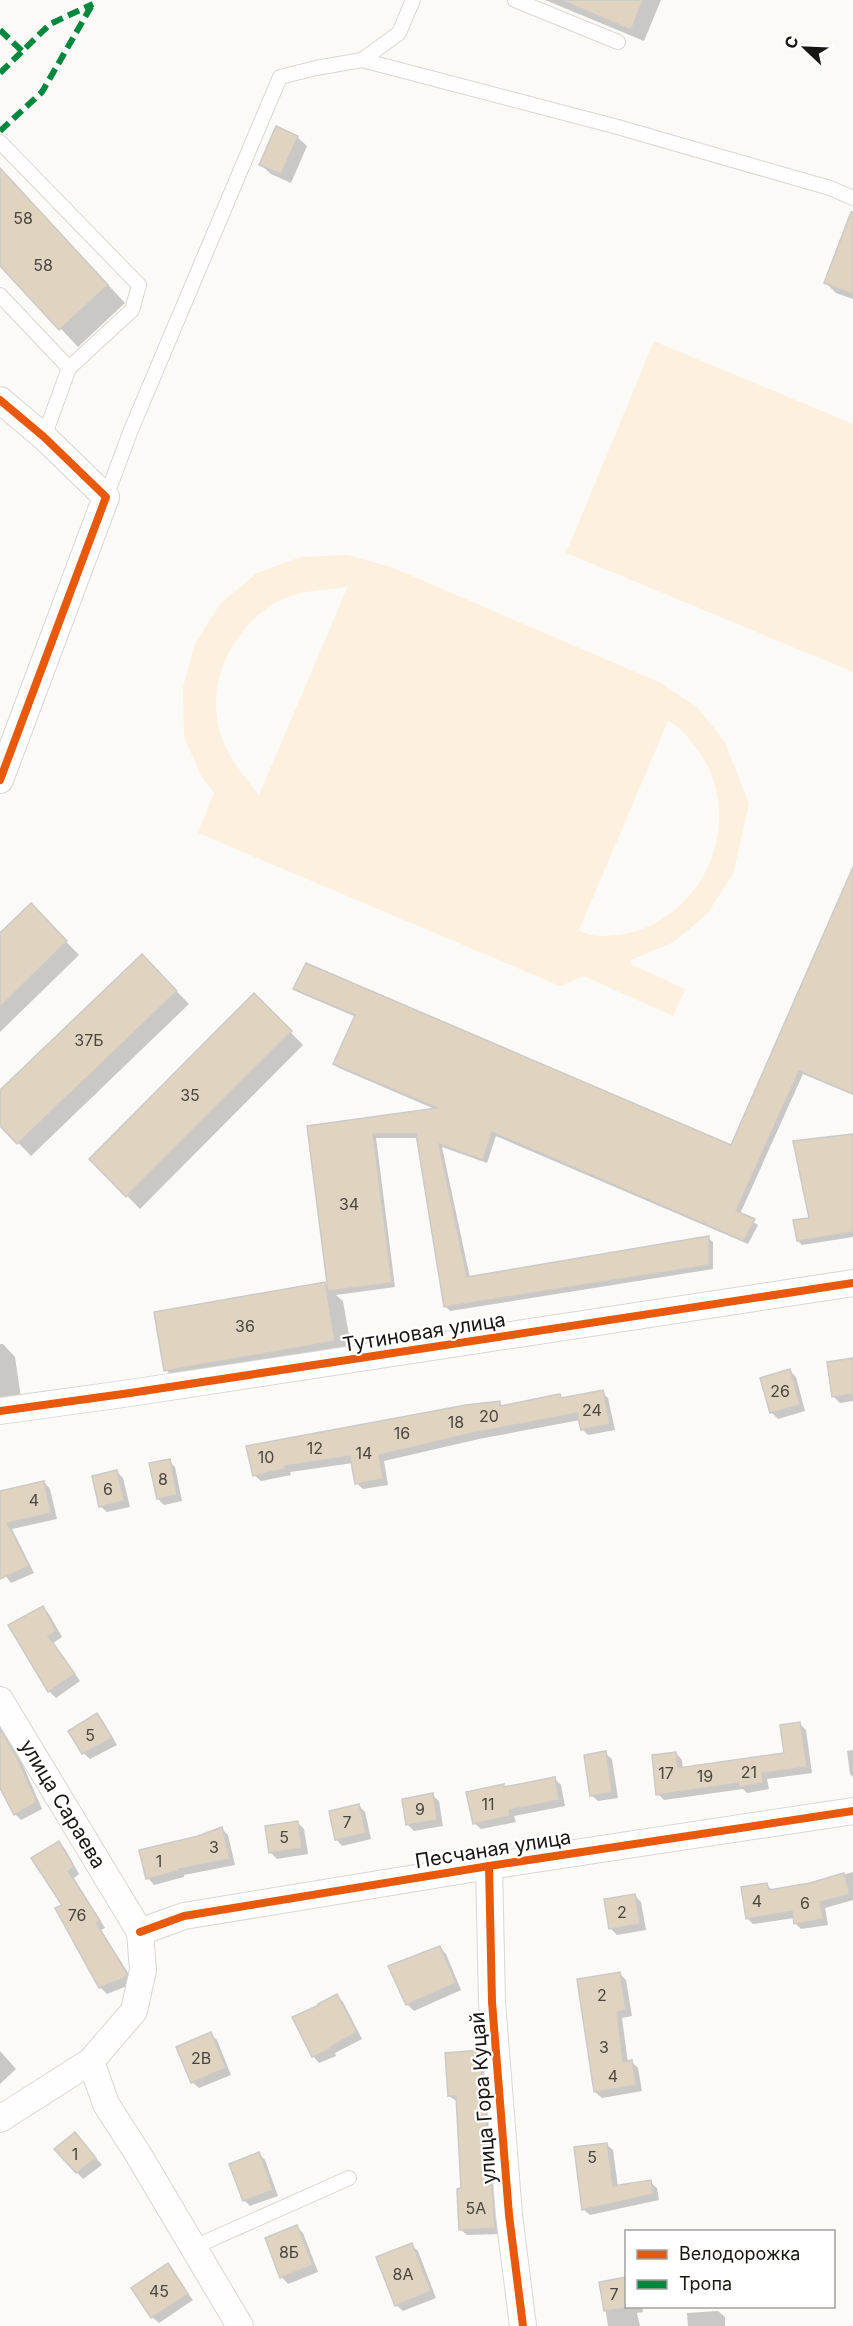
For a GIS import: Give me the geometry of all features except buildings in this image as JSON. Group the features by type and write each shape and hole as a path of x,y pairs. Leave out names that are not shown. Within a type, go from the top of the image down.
{"street":[{"path":"0,400 44,437 106,497 0,780"},
{"name":"Тутиновая улица","path":"0,1411 853,1283"},
{"name":"улица Сараева","path":"0,1700 140,1932"},
{"name":"Песчаная улица","path":"140,1932 184,1916 489,1866 853,1811"},
{"name":"улица Гора Куцай","path":"489,1866 492,2002 508,2215 524,2326"},
{"path":"0,2120 91,2061 134,2011 143,1970 140,1932"},
{"path":"91,2061 106,2104 240,2326"}],"lane":[{"path":"362,60 399,33 413,0"},
{"path":"516,0 618,42"},
{"path":"106,497 131,430 280,77 362,60 614,126 830,188 853,198"},
{"path":"0,142 139,285 132,310 69,368 44,437"},
{"path":"0,295 69,368"},
{"path":"194,2247 349,2178"}],"shaded area":[{"path":"654,341 853,424 853,672 566,553"},
{"path":"347,555 391,567 659,682 697,707 725,742 749,804 733,874 707,914 674,942 631,960 631,964 685,989 673,1016 584,976 560,986 198,833 214,793 202,777 184,737 183,687 195,643 220,604 257,573 301,557","holes":["348,586 259,795 230,755 219,728 216,696 224,664 239,636 272,604 301,593 343,588","668,721 679,728 694,745 707,765 715,786 719,808 714,852 705,873 692,892 676,909 663,918 626,934 598,936 584,933 579,930"]}],"marked path":[{"path":"0,73 50,24 93,4"},
{"path":"0,131 42,92 92,5"},
{"path":"0,30 22,51"}],"cycle path":[{"path":"0,400 44,437 106,497 0,780"},
{"path":"0,1411 853,1283"},
{"path":"140,1932 184,1916 489,1866 853,1811"},
{"path":"489,1866 492,2002 509,2215 523,2326"}]}
